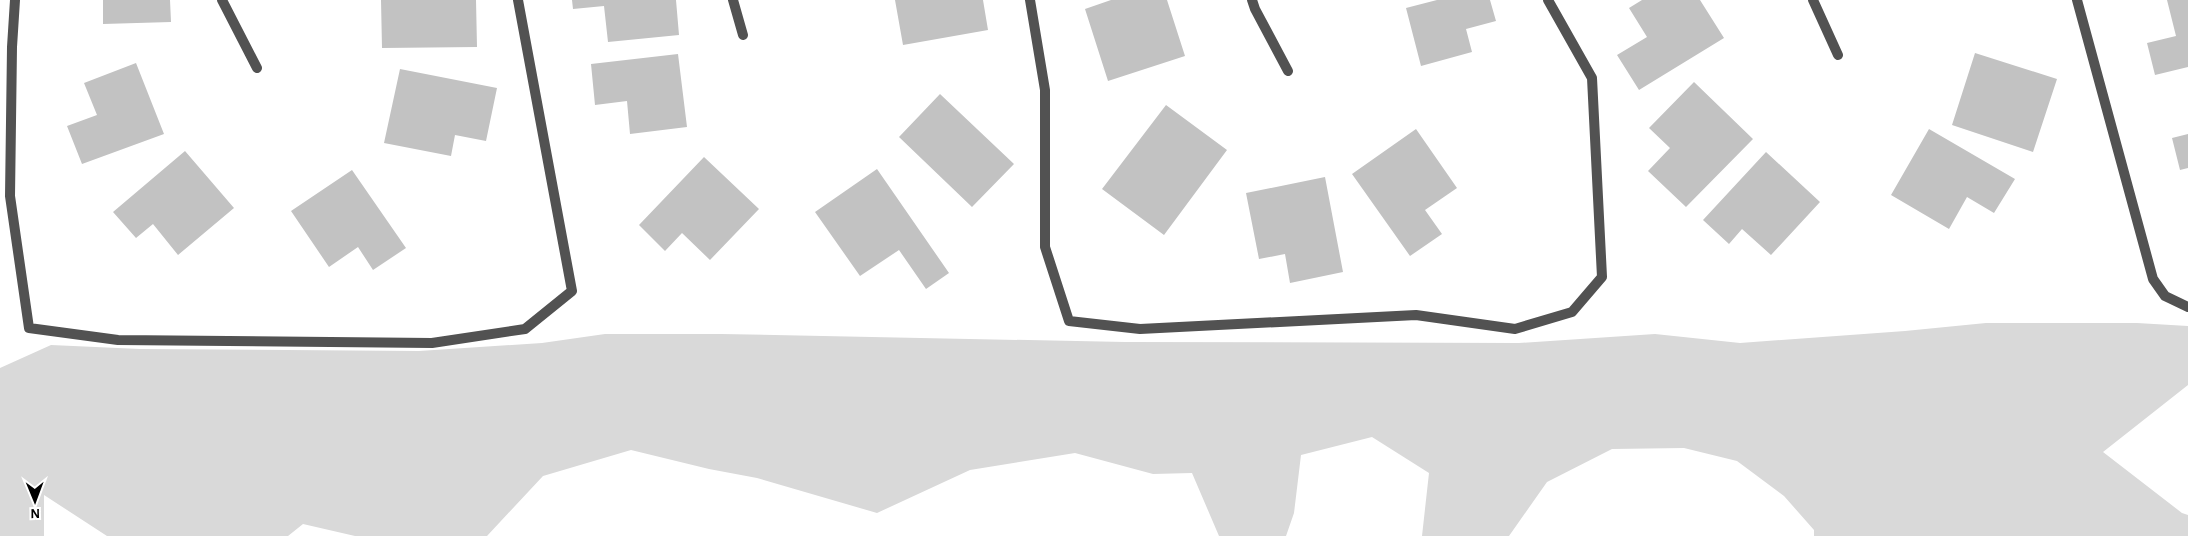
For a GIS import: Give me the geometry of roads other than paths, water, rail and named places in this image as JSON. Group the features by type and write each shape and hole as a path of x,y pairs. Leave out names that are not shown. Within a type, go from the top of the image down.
{"street":[{"path":"15,0 12,47 10,196 29,328 118,340 432,343 525,329 572,291 518,0"},
{"path":"222,0 256,68"},
{"path":"733,0 743,35"},
{"path":"1030,0 1045,90 1046,247 1069,321 1140,329 1416,315 1515,329 1572,312 1602,277 1592,78 1548,0"},
{"path":"1252,0 1288,71"},
{"path":"1813,0 1838,55"},
{"path":"2077,0 2153,279 2165,296 2188,307"}]}
